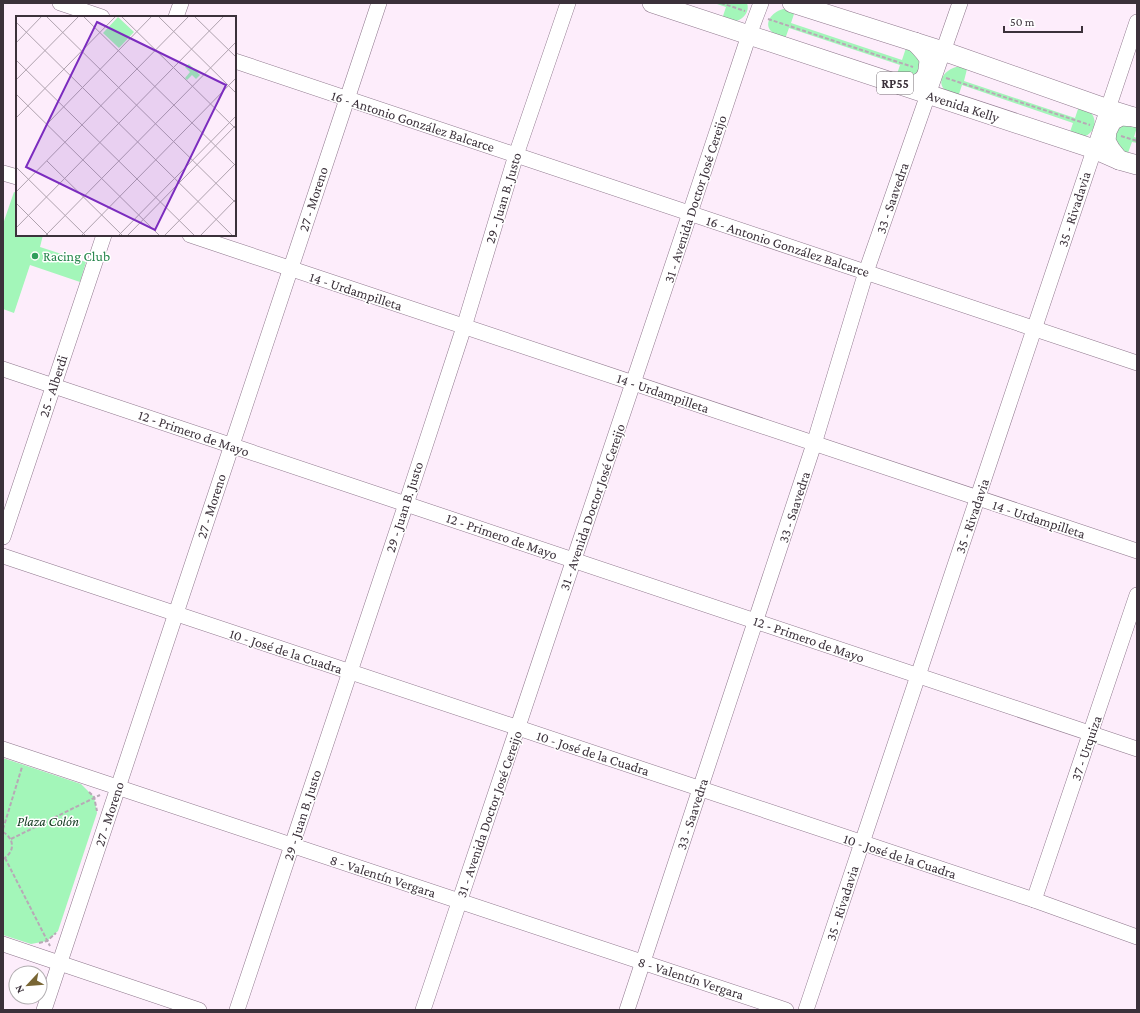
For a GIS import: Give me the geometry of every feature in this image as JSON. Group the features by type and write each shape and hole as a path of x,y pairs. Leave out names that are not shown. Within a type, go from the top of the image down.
{"main road":[{"name":"Avenida Kelly","path":"652,3 1094,149 1119,160 1137,165"},
{"path":"792,3 943,51 1108,109 1135,117"},
{"path":"901,85 913,86 923,81 927,72 929,60 915,42"},
{"path":"1119,160 1106,141 1107,131 1112,121 1121,116 1135,117"}],"street":[{"path":"60,3 99,16"},
{"path":"176,16 181,3"},
{"name":"27 - Moreno","path":"44,1010 379,3"},
{"name":"29 - Juan B. Justo","path":"237,1010 406,504 464,326 516,155 568,3"},
{"name":"31 - Avenida Doctor José Cereijo","path":"423,1010 761,3"},
{"name":"33 - Saavedra","path":"627,1010 814,444 866,272 960,3"},
{"name":"35 - Rivadavia","path":"806,1010 1137,22"},
{"name":"16 - Antonio González Balcarce","path":"236,61 1137,363"},
{"path":"3,173 16,177"},
{"name":"25 - Alberdi","path":"3,537 104,236"},
{"name":"14 - Urdampilleta","path":"193,236 1137,551"},
{"name":"12 - Primero de Mayo","path":"3,369 1137,749"},
{"name":"10 - José de la Cuadra","path":"3,556 1034,900 1137,937"},
{"name":"37 - Urquiza","path":"1034,900 1137,595"},
{"name":"8 - Valentín Vergara","path":"3,749 786,1010"},
{"path":"3,944 200,1010"}],"path":[{"path":"23,764 3,831 9,835 12,844 10,853 4,858 59,963"},
{"path":"86,788 94,797 97,813"},
{"path":"11,838 94,797 118,788"},
{"path":"39,943 47,941 58,931"}],"green space":[{"path":"714,3 747,3 748,9 742,18 736,21 731,21 722,19 726,7"},
{"path":"783,9 795,11 791,23 902,60 906,48 913,51 917,56 922,69 913,78 896,77 900,65 789,28 785,39 780,37 770,30 768,22 775,13"},
{"path":"956,67 967,69 964,81 1075,118 1079,106 1093,115 1095,123 1094,127 1086,136 1082,137 1069,135 1073,123 962,85 958,97 947,92 941,84 941,80 945,74"},
{"path":"1121,124 1137,127 1134,137 1137,138 1137,143 1132,142 1128,153 1118,148 1112,132"},
{"name":"Racing Club","path":"14,192 16,193 16,236 43,236 40,247 86,262 80,282 30,265 14,313 3,309 3,224"},
{"name":"Plaza Colón","path":"3,758 81,784 94,797 97,813 58,931 47,941 31,944 3,935"}],"place":[{"name":"Racing Club","path":"35,256"}]}
